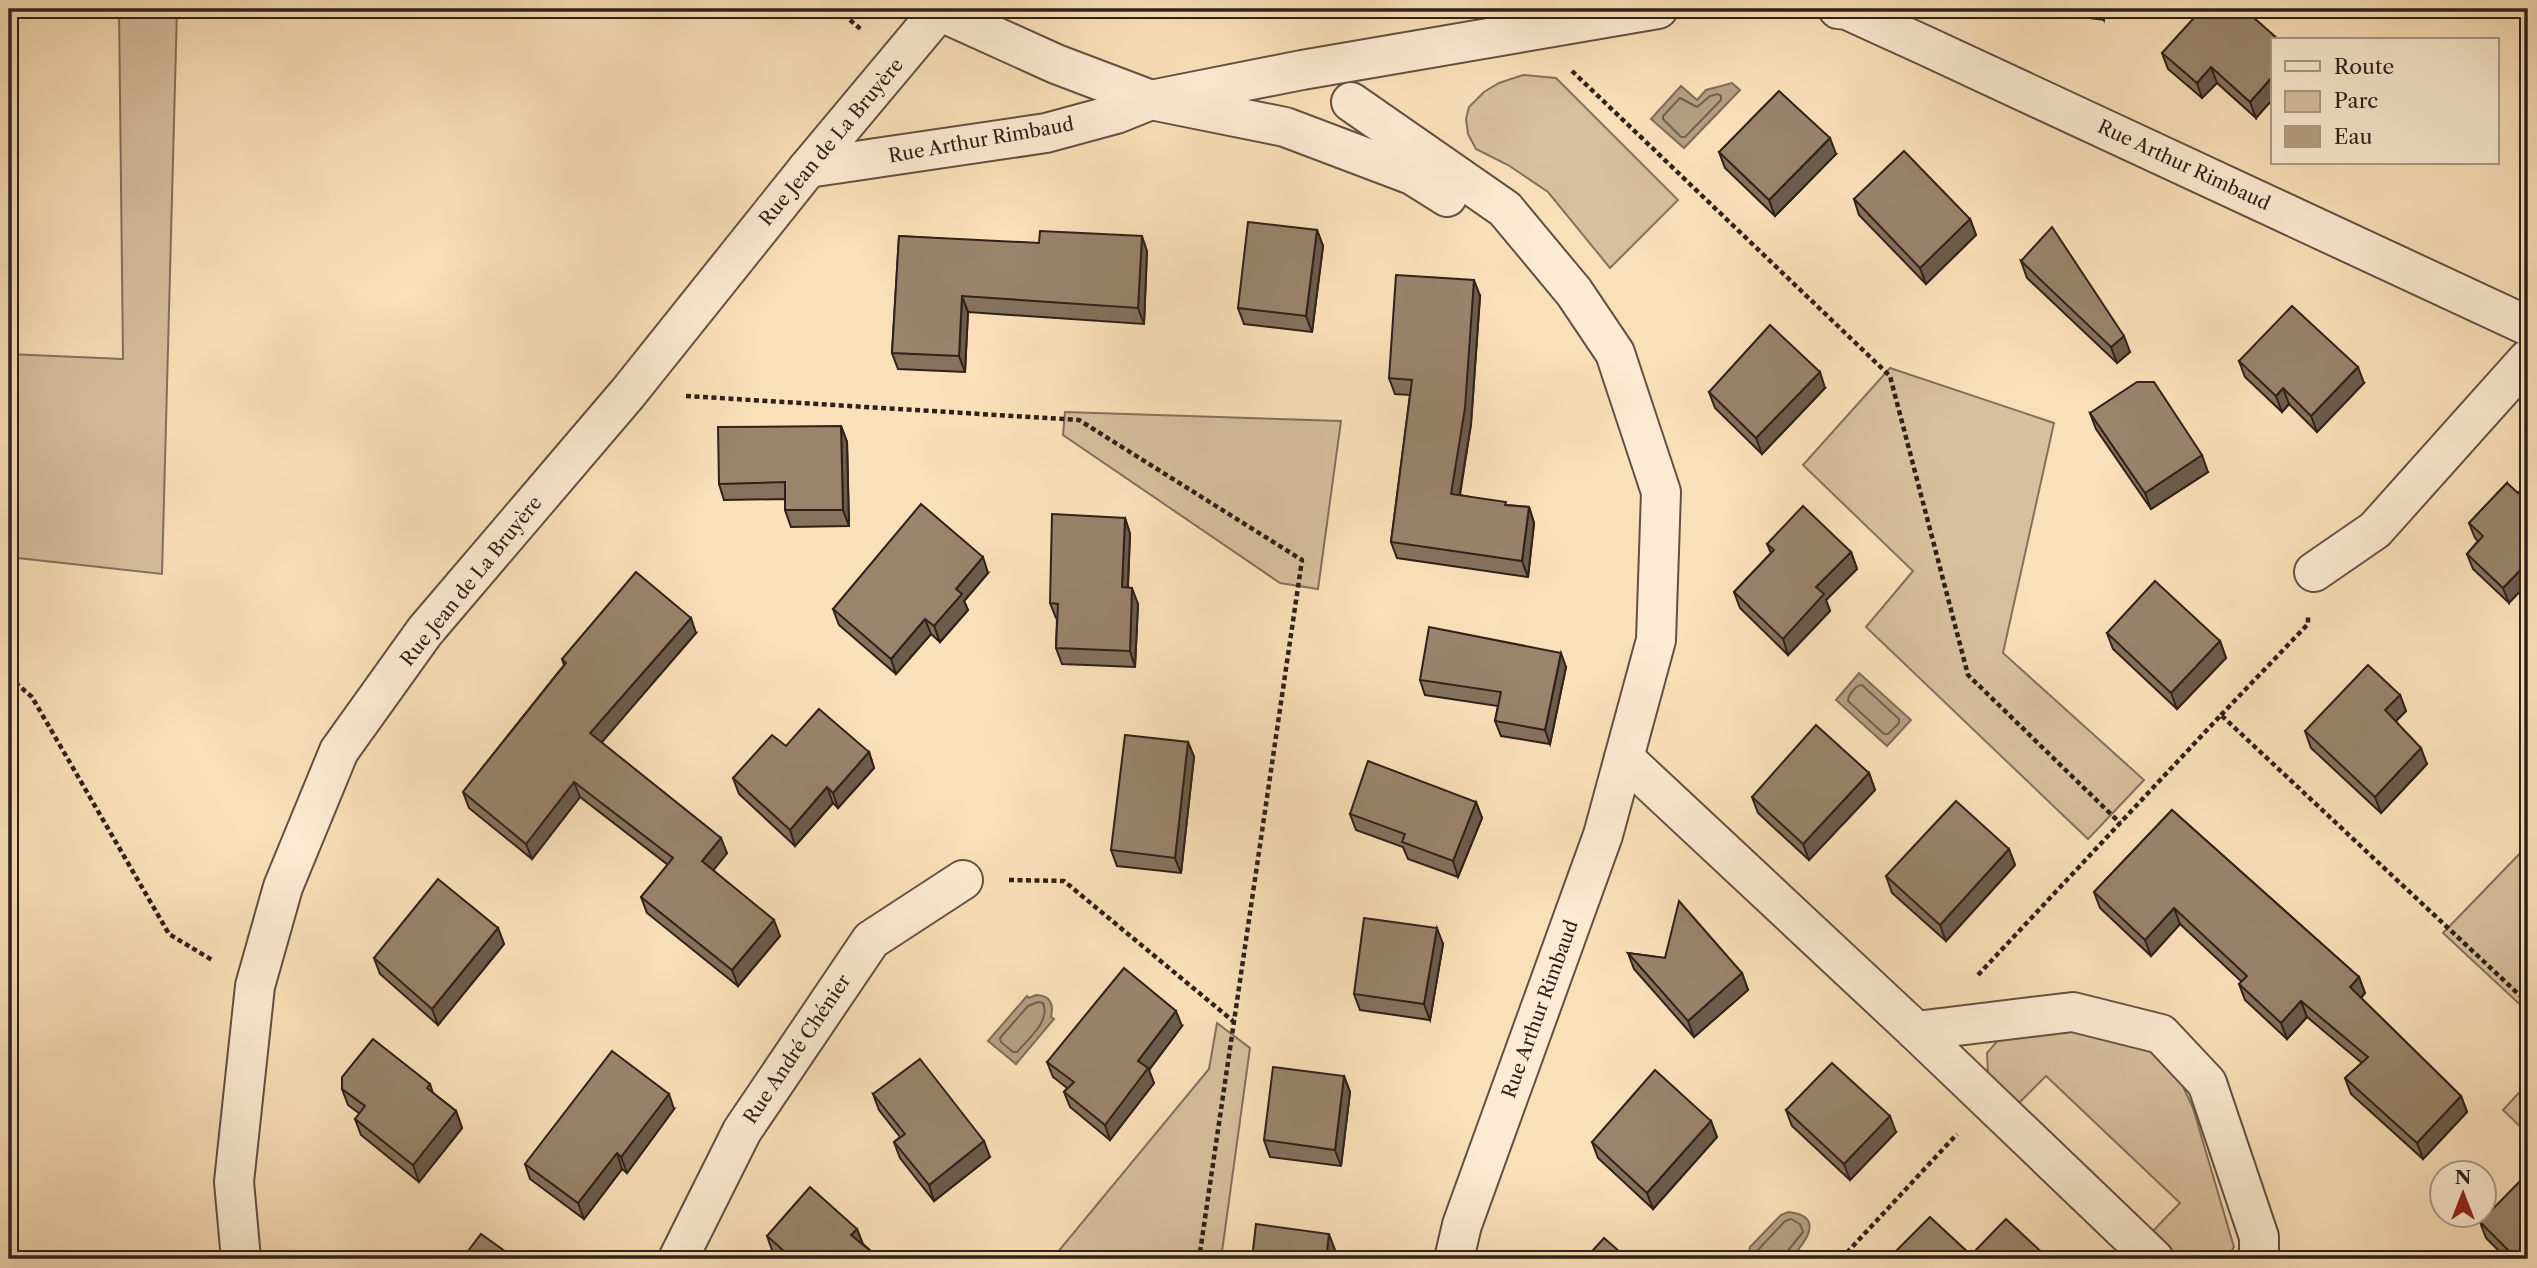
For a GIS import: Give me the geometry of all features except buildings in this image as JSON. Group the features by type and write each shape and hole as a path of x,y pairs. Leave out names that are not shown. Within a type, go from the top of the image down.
{"street":[{"name":"Rue Arthur Rimbaud","path":"808,167 1046,133 1116,114 1151,100 1345,62 1658,9"},
{"name":"Rue Arthur Rimbaud","path":"1838,9 1847,10 1926,46 2528,326"},
{"name":"Rue Arthur Rimbaud","path":"940,10 1056,64 1151,100 1285,127 1412,174 1491,225 1574,292"},
{"name":"Rue Jean de La Bruyère","path":"241,1259 234,1182 255,986 283,887 339,751 425,631 628,393 808,167 940,10"},
{"path":"1325,142 1351,102 1345,62"},
{"name":"Rue Arthur Rimbaud","path":"1351,102 1505,209 1574,292 1615,353 1661,492 1656,640 1603,835 1462,1225 1454,1259"},
{"path":"2314,572 2375,530 2528,359"},
{"path":"1624,758 1916,1031 2154,1259"},
{"name":"Rue André Chénier","path":"678,1259 742,1131 871,940 963,880"},
{"path":"1916,1031 2073,1012 2161,1034 2207,1083 2259,1237 2259,1259"}],"path":[{"path":"1572,71 1890,376 1968,675 2120,823"},
{"path":"628,393 1079,420 1302,560 1199,1259"},
{"path":"1965,1026 1965,989 2308,624 2314,572"},
{"path":"9,677 32,697 169,934 255,986"},
{"path":"2221,715 2528,1003"},
{"path":"963,880 1064,881 1234,1022"},
{"path":"1841,1259 1988,1100"}],"green space":[{"path":"119,9 177,9 162,574 9,557 9,354 123,359"},
{"path":"1523,75 1556,78 1678,200 1610,268 1548,192 1508,165 1476,149 1468,134 1466,119 1469,107 1484,92 1499,83"},
{"path":"1890,368 2054,423 2003,653 2144,780 2088,839 1866,627 1913,571 1803,465"},
{"path":"1065,412 1341,421 1318,589 1280,583 1063,435"},
{"path":"2528,845 2528,1012 2443,933"},
{"path":"1217,1023 1250,1048 1221,1259 1052,1259 1209,1069"},
{"path":"2065,1032 2103,1032 2138,1042 2162,1060 2181,1082 2193,1108 2234,1247 2226,1259 2179,1259 2151,1233 2180,1203 2046,1076 2017,1105 1988,1074 1987,1053 1999,1039"},
{"path":"2528,1083 2528,1134 2503,1110"}],"water":[{"path":"1732,83 1740,90 1684,148 1651,119 1681,86 1697,100 1706,90"},
{"path":"1859,673 1911,720 1887,746 1836,700"},
{"path":"1036,995 1050,1001 1051,1017 1054,1019 1016,1064 988,1041 1027,996 1029,998"},
{"path":"1788,1212 1807,1219 1809,1225 1806,1239 1796,1253 1790,1259 1748,1259 1750,1247 1781,1215"}]}
